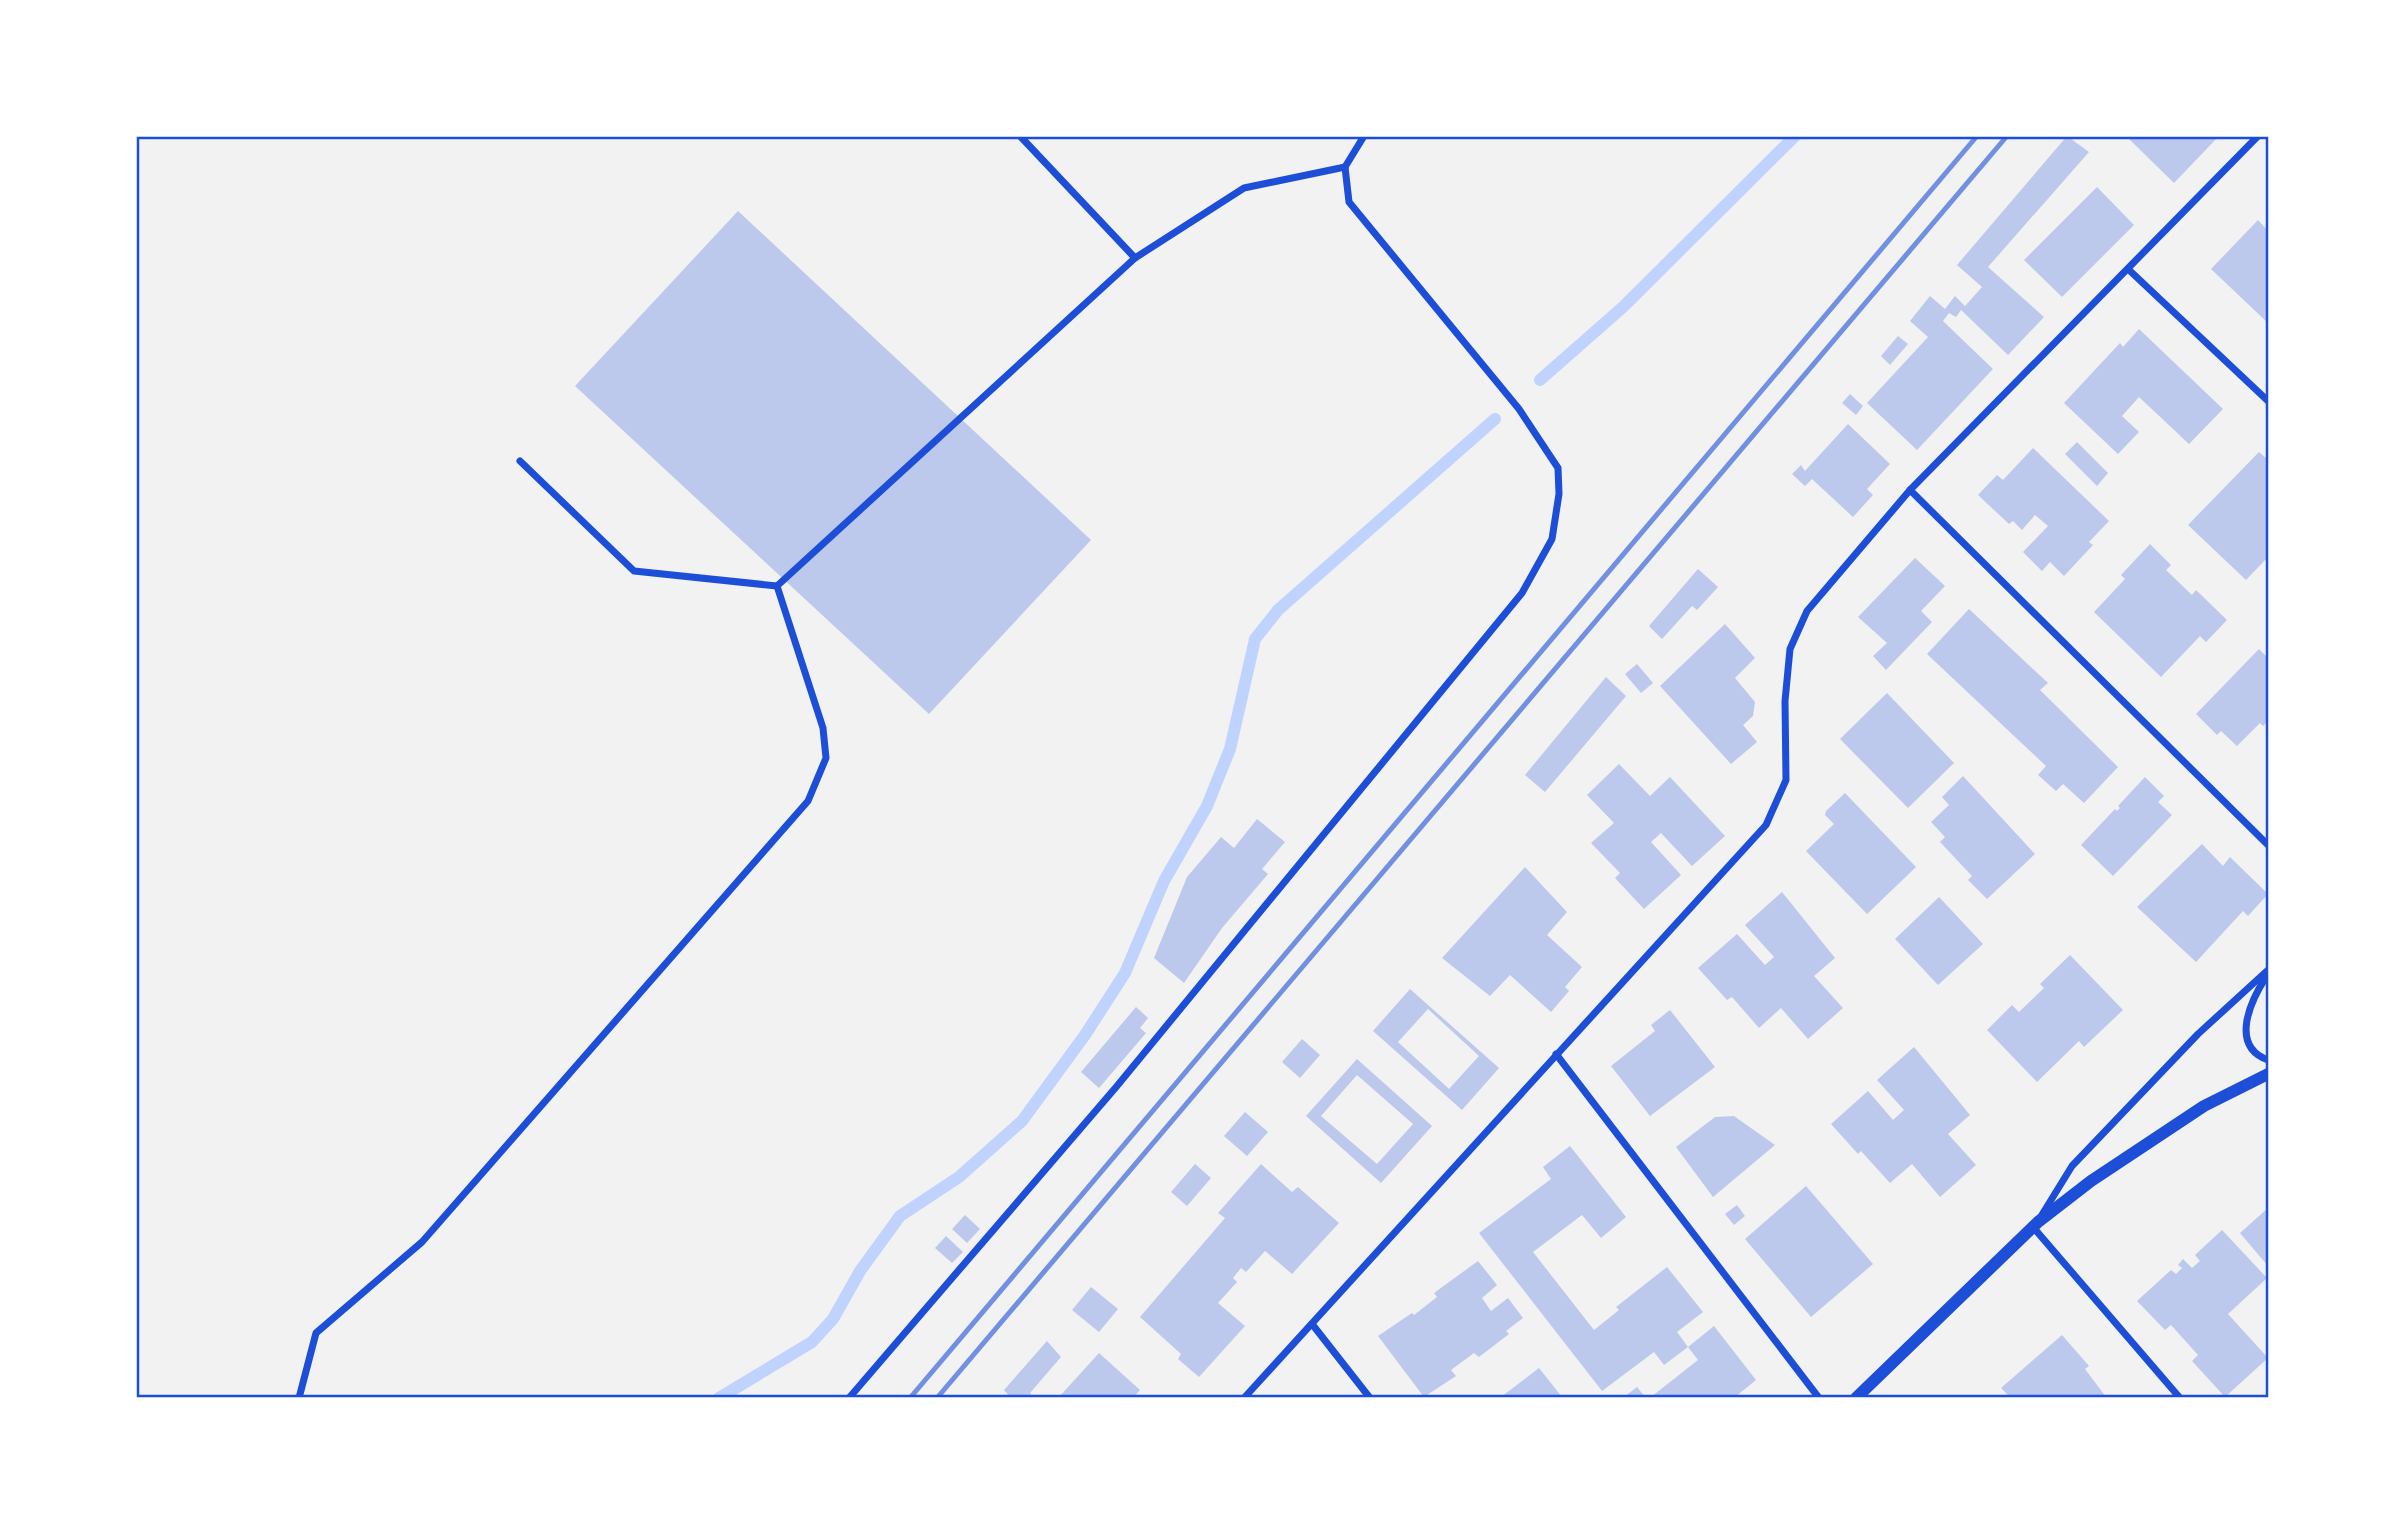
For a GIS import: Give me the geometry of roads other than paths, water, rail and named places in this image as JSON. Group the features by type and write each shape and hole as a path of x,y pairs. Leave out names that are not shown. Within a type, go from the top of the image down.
{"street":[{"path":"1020,136 1135,258"},
{"path":"849,1398 1117,1087 1522,593 1545,557 1556,521 1558,468 1519,410 1349,201 1345,167 1364,136"},
{"path":"1244,1398 1766,825 1786,780 1787,673 1790,649 1798,625 1816,598 1910,490 2258,136"},
{"path":"520,461 634,571 776,586 1135,258 1244,188 1345,167"},
{"path":"2128,270 2269,401"},
{"path":"1910,490 2269,845"},
{"path":"299,1398 316,1333 422,1242 808,801 826,758 823,728 776,586"},
{"path":"2269,972 2251,1002 2246,1020 2252,1047 2260,1056 2269,1060"},
{"path":"2035,1224 2072,1166 2198,1034 2269,972"},
{"path":"1556,1054 1819,1398"},
{"path":"1856,1398 2035,1224 2145,1143 2204,1106 2269,1074"},
{"path":"2035,1224 2180,1398"},
{"path":"1312,1324 1370,1398"}],"waterway":[{"path":"1540,380 1623,307 1795,136"},
{"path":"719,1398 812,1342 833,1319 860,1271 900,1216 959,1177 1022,1121 1085,1035 1125,973 1164,881 1207,806 1230,749 1255,639 1278,610 1495,419"}],"railway":[{"path":"910,1398 1977,136"},
{"path":"937,1398 2007,136"}]}
